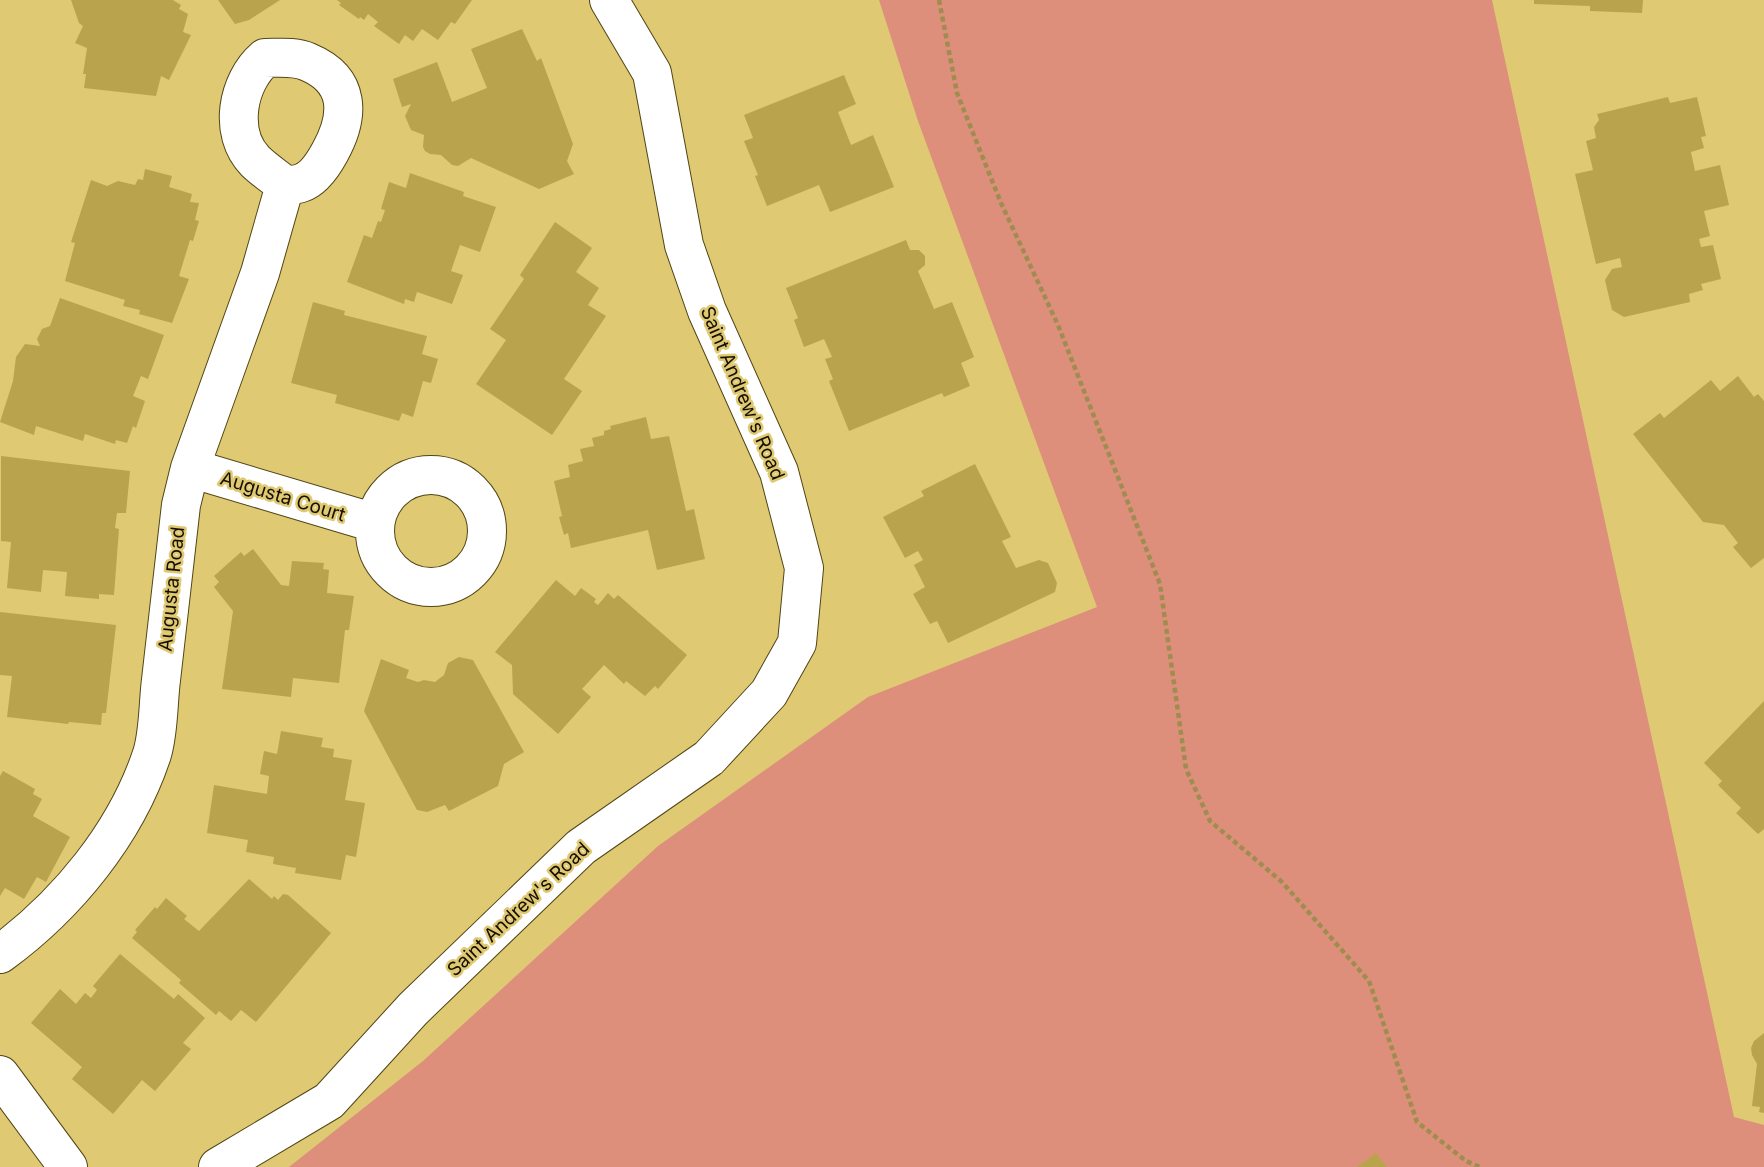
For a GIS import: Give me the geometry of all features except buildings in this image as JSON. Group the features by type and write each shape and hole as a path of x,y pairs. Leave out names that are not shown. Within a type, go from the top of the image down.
{"street":[{"name":"Saint Andrew's Road","path":"218,1167 329,1101 413,1009 580,847 709,758 769,693 797,643 804,568 779,472 707,311 684,245 652,73 609,0"},
{"name":"Augusta Road","path":"0,954 23,937 52,908 104,850 131,805 153,752 181,505 190,468 260,274 285,185"},
{"name":"Augusta Court","path":"190,468 375,523"},
{"path":"0,1075 68,1167"}],"path":[{"path":"939,0 957,93 1001,202 1058,325 1160,584 1186,769 1210,821 1282,882 1369,981 1417,1122 1466,1161 1480,1167"}],"shaded area":[{"path":"879,0 1492,0 1734,1117 1764,1125 1764,1167 289,1167 423,1061 658,846 868,697 1097,607 918,121"}]}
